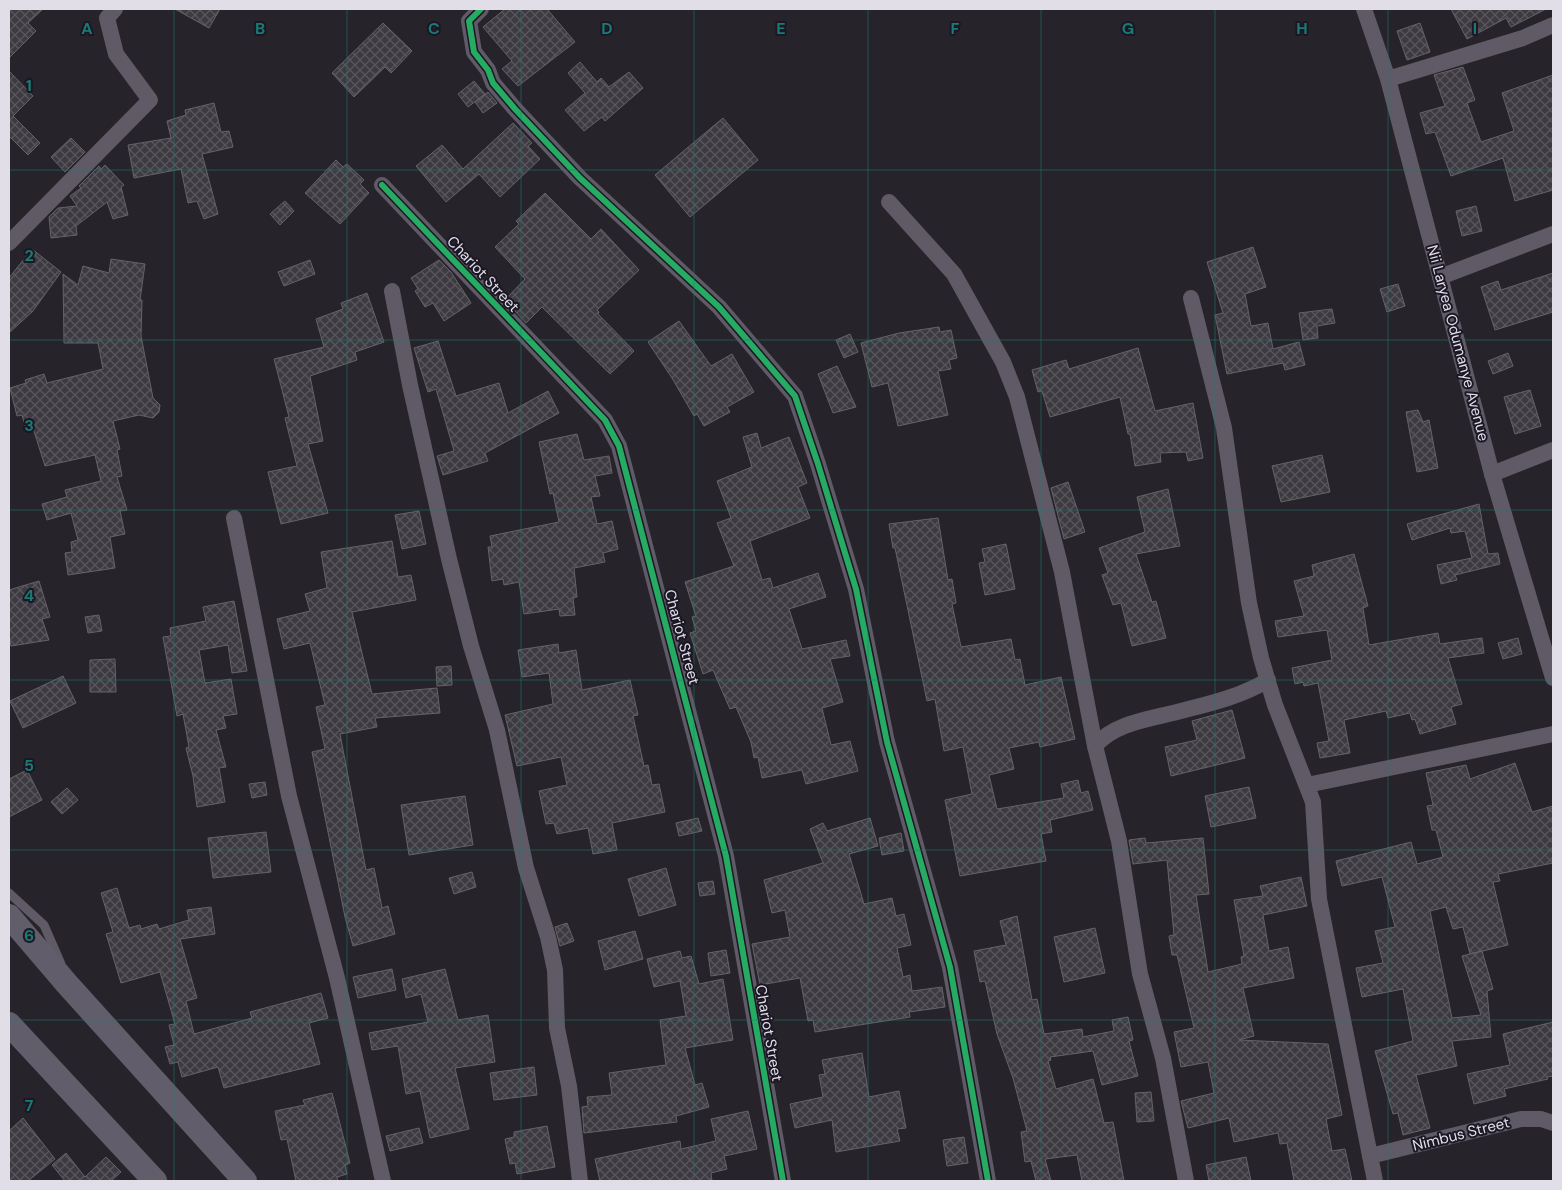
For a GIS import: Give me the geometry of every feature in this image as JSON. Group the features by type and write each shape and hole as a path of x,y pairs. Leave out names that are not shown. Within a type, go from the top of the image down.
{"street":[{"path":"9,243 150,100 116,54 107,18 115,9"},
{"path":"481,9 469,21 474,52 488,70 499,90 580,178 719,307 795,396 856,589 887,742 950,966 988,1181"},
{"name":"Nii Laryea Odumanye Avenue","path":"1364,9 1388,78 1492,474 1551,658 1553,678"},
{"path":"1388,78 1523,38 1553,24"},
{"name":"Chariot Street","path":"382,185 604,420 619,446 726,856 783,1181"},
{"path":"889,202 954,274 1003,362 1017,397 1062,572 1095,746 1119,841 1140,974 1163,1058 1186,1181"},
{"path":"1440,277 1553,234"},
{"path":"392,290 410,385 449,560 471,646 497,730 526,868 548,937 555,970 557,1028 569,1086 580,1181"},
{"path":"1191,298 1224,428 1249,603 1275,705 1308,785 1313,802 1319,899 1375,1181"},
{"path":"1492,474 1553,450"},
{"path":"234,518 289,796 337,978 383,1181"},
{"path":"1095,746 1106,735 1128,725 1232,697 1252,690 1268,680"},
{"path":"1308,785 1553,734"},
{"path":"9,916 67,984 245,1181"},
{"path":"9,1024 155,1181"},
{"name":"Nimbus Street","path":"1370,1156 1521,1119 1541,1119 1553,1123"}],"lane":[{"path":"9,893 44,925 56,949 67,984"}],"building":[{"path":"9,9 43,9 28,23 36,31 9,58"},
{"path":"175,9 220,9 209,28"},
{"path":"505,9 547,9 575,42 518,86 502,69 512,61 483,27"},
{"path":"1451,9 1546,9 1511,27 1506,18 1467,39"},
{"path":"383,23 412,51 391,73 385,67 354,97 332,73"},
{"path":"1420,23 1430,52 1407,60 1397,31"},
{"path":"580,62 597,82 601,78 609,87 629,72 643,88 605,121 602,117 584,131 565,110 585,93 568,73"},
{"path":"1463,67 1475,100 1467,103 1481,142 1514,131 1502,93 1553,75 1553,190 1515,201 1503,158 1451,176 1435,132 1426,134 1420,113 1445,106 1434,75"},
{"path":"9,71 33,96 13,116 40,143 28,155 9,136"},
{"path":"474,81 485,94 468,107 458,94"},
{"path":"488,92 497,103 483,113 475,102"},
{"path":"214,103 221,132 229,131 233,147 202,154 218,214 204,219 197,201 188,203 181,169 134,178 128,145 171,138 167,121 186,115 185,110"},
{"path":"723,118 758,160 690,217 655,175"},
{"path":"513,123 532,143 528,146 540,159 500,197 479,174 446,202 416,166 442,145 463,169"},
{"path":"71,138 85,152 65,172 51,157"},
{"path":"336,160 343,167 347,164 364,180 360,184 369,193 340,224 305,193"},
{"path":"105,165 124,185 121,187 128,215 113,219 107,202 76,226 77,235 51,238 49,217 58,208 77,206 70,196 81,188 79,186 99,166 101,169"},
{"path":"545,193 591,239 601,229 639,270 597,310 598,314 634,351 610,374 542,307 526,323 505,300 525,279 495,247 519,224 516,221"},
{"path":"285,201 294,211 280,225 270,214"},
{"path":"1476,206 1482,231 1462,236 1456,211"},
{"path":"1253,247 1266,287 1245,294 1251,326 1268,323 1273,349 1299,342 1305,365 1285,370 1283,363 1227,374 1215,315 1223,313 1207,262"},
{"path":"32,249 61,272 33,311 9,333 9,278"},
{"path":"111,259 145,264 140,300 142,300 141,336 153,398 160,405 159,412 153,418 139,415 113,421 120,449 117,450 122,476 117,477 127,510 120,511 125,534 110,537 115,568 68,575 65,553 72,552 71,542 78,540 71,513 47,520 42,504 67,497 65,490 101,481 95,455 45,466 33,428 26,430 22,415 17,416 10,388 26,383 25,380 44,374 47,383 103,369 98,343 64,343 63,274 78,285 83,266 109,273"},
{"path":"310,260 315,274 284,286 278,272"},
{"path":"439,260 451,272 471,303 444,321 433,303 425,307 415,291 418,289 411,278"},
{"path":"1553,273 1553,312 1495,330 1481,287 1498,281 1501,290"},
{"path":"1398,284 1405,306 1387,312 1380,289"},
{"path":"367,293 384,342 355,352 357,360 310,376 323,441 308,444 328,513 281,524 268,472 297,466 285,418 289,417 274,359 324,347 316,319 343,309 341,303"},
{"path":"1332,309 1335,323 1317,326 1318,338 1303,340 1299,313"},
{"path":"679,321 711,366 732,354 754,392 727,407 730,412 704,426 697,414 694,416 648,342"},
{"path":"939,327 940,332 951,330 957,358 949,360 951,369 938,371 948,415 898,426 888,383 872,387 861,343 899,333"},
{"path":"850,334 858,352 844,358 836,340"},
{"path":"438,341 456,396 499,383 508,413 548,391 559,413 485,453 488,461 443,475 437,456 454,451 436,389 428,392 414,348"},
{"path":"1138,348 1155,411 1193,403 1203,458 1188,461 1186,452 1160,453 1161,462 1135,466 1130,434 1128,434 1120,397 1050,417 1042,391 1038,392 1032,370 1066,360 1069,369"},
{"path":"1508,353 1513,366 1493,374 1488,361"},
{"path":"837,366 856,407 833,413 818,374"},
{"path":"1530,390 1541,426 1515,434 1504,397"},
{"path":"1418,410 1423,422 1429,420 1438,468 1417,472 1406,412"},
{"path":"757,433 761,448 789,437 807,483 798,487 810,518 750,541 762,580 770,578 773,588 818,573 826,597 789,609 802,649 846,640 850,656 830,659 843,702 822,708 831,745 850,741 858,771 806,784 802,770 762,778 758,757 754,758 751,742 736,707 730,709 713,670 703,674 690,633 696,631 692,617 696,616 685,582 734,566 717,523 731,518 717,481 752,467 743,437"},
{"path":"577,434 584,460 609,456 612,473 595,476 600,496 591,497 597,524 612,521 618,549 603,553 605,562 574,568 577,597 573,598 575,615 560,616 559,609 524,614 519,582 504,585 503,579 492,581 488,547 492,547 490,536 559,522 553,493 550,494 539,442"},
{"path":"1322,455 1330,492 1281,502 1272,466"},
{"path":"1068,482 1085,532 1064,539 1051,488"},
{"path":"1168,489 1180,546 1136,554 1152,602 1156,601 1166,638 1132,646 1121,603 1113,605 1102,575 1108,573 1099,548 1145,532 1137,497"},
{"path":"1479,504 1488,554 1498,553 1500,564 1455,575 1457,580 1441,584 1437,565 1472,558 1465,531 1451,533 1450,528 1412,540 1407,524"},
{"path":"419,511 426,544 402,549 395,515"},
{"path":"938,518 948,580 952,579 956,603 952,604 961,647 1011,639 1015,660 1020,659 1025,685 1061,677 1075,739 1040,747 1039,742 1009,748 1014,769 989,775 997,809 1064,798 1061,784 1078,780 1081,793 1088,791 1093,810 1050,820 1052,832 1041,834 1046,861 960,876 945,800 972,794 963,747 944,751 935,699 927,701 889,524"},
{"path":"392,541 398,577 411,575 416,600 352,612 372,694 437,688 440,713 375,718 377,727 340,734 366,870 374,868 382,908 388,906 395,934 353,946 345,917 312,752 325,749 316,707 325,705 310,643 284,649 277,619 310,611 305,594 327,588 321,552"},
{"path":"1006,544 1015,589 985,595 979,563 985,562 982,549"},
{"path":"1354,554 1368,606 1363,608 1369,645 1438,633 1440,644 1482,638 1484,653 1448,658 1462,704 1451,707 1456,724 1420,734 1415,719 1412,720 1410,713 1388,718 1386,711 1344,720 1350,753 1320,758 1317,743 1329,741 1318,683 1304,686 1303,682 1295,684 1292,668 1332,660 1327,630 1278,637 1275,621 1304,616 1294,581 1314,576 1312,565"},
{"path":"39,581 50,617 42,619 49,640 11,646 9,638 9,590"},
{"path":"234,601 247,671 232,673 228,645 199,650 205,683 231,679 237,714 223,716 226,728 216,730 226,767 219,768 225,802 197,807 193,776 186,748 189,747 183,714 177,716 163,637 171,636 170,628 206,621 203,607"},
{"path":"99,615 102,631 88,633 85,617"},
{"path":"1518,638 1522,654 1503,659 1498,643"},
{"path":"558,644 559,653 576,650 582,690 630,680 638,715 633,716 644,766 648,765 652,785 659,784 665,812 612,823 617,850 593,854 588,828 557,834 554,823 546,824 539,791 567,785 561,757 517,766 505,715 553,704 549,673 522,677 518,650"},
{"path":"115,659 116,692 90,692 90,660"},
{"path":"451,666 452,685 437,686 436,667"},
{"path":"63,676 76,703 23,728 10,701"},
{"path":"1232,710 1245,758 1171,776 1165,747 1197,740 1192,721"},
{"path":"1515,763 1532,812 1553,806 1553,863 1498,874 1500,881 1493,882 1508,945 1482,951 1493,989 1487,991 1491,1037 1452,1041 1457,1066 1416,1075 1430,1128 1403,1135 1398,1113 1393,1114 1375,1051 1413,1041 1403,989 1362,997 1356,968 1383,963 1375,931 1395,927 1382,877 1342,886 1336,861 1411,842 1417,864 1443,857 1436,830 1432,830 1427,806 1433,805 1426,773 1466,765 1470,779","holes":["1446,907 1453,929 1463,927 1470,954 1462,956 1481,1015 1452,1018 1430,911"]},
{"path":"27,770 42,800 9,817 9,779"},
{"path":"265,782 267,795 252,798 249,784"},
{"path":"1249,787 1256,818 1211,827 1205,796"},
{"path":"67,788 78,800 62,814 51,802"},
{"path":"465,796 473,845 409,855 401,805"},
{"path":"698,818 702,831 679,836 676,823"},
{"path":"870,818 878,846 849,854 864,904 892,898 896,916 904,914 911,945 897,948 903,977 910,975 912,991 942,987 945,1007 909,1012 910,1017 815,1032 813,1020 808,1021 800,978 760,985 752,944 790,937 785,910 772,913 764,880 823,863 810,829 823,823 827,831"},
{"path":"266,832 271,872 213,878 208,838"},
{"path":"901,833 904,851 882,855 879,838"},
{"path":"1145,838 1146,843 1203,838 1209,894 1196,895 1208,972 1242,964 1241,957 1244,956 1234,900 1263,896 1260,886 1301,877 1307,906 1263,915 1269,951 1288,947 1294,978 1243,988 1254,1036 1239,1040 1328,1044 1342,1115 1326,1119 1332,1151 1345,1149 1352,1181 1294,1181 1287,1143 1280,1144 1278,1133 1234,1142 1229,1118 1188,1128 1181,1101 1214,1093 1208,1062 1181,1067 1174,1032 1194,1028 1177,955 1172,955 1169,936 1174,935 1167,860 1133,864 1129,840"},
{"path":"666,868 676,905 639,916 628,879"},
{"path":"472,872 476,887 454,894 449,878"},
{"path":"713,881 715,894 700,896 698,883"},
{"path":"117,888 129,928 140,925 141,929 157,924 159,929 189,920 187,910 211,907 215,934 180,939 197,998 186,1001 194,1034 252,1018 250,1012 321,993 328,1018 309,1023 320,1064 224,1088 218,1067 182,1077 178,1062 170,1064 165,1047 174,1045 169,1025 175,1024 160,972 121,983 106,934 113,932 101,893"},
{"path":"1017,916 1032,1000 1037,999 1044,1034 1082,1029 1083,1037 1114,1031 1112,1020 1128,1017 1133,1040 1129,1041 1138,1076 1102,1085 1093,1051 1050,1057 1051,1060 1048,1061 1056,1089 1093,1079 1104,1123 1113,1122 1124,1181 1082,1181 1077,1155 1045,1159 1051,1181 1036,1181 1031,1161 1025,1162 1021,1132 1027,1131 1013,1078 997,1034 985,981 980,982 974,951 1006,945 1000,921"},
{"path":"567,923 574,941 560,946 555,927"},
{"path":"1095,928 1105,973 1064,982 1054,937"},
{"path":"635,931 643,959 605,970 598,941"},
{"path":"726,950 730,973 711,976 708,953"},
{"path":"680,951 682,958 691,956 699,984 723,979 733,1040 685,1048 695,1085 702,1083 709,1107 676,1116 677,1122 584,1133 582,1107 588,1106 587,1097 612,1095 609,1073 666,1065 660,1020 686,1016 680,981 654,987 647,959"},
{"path":"392,969 396,990 358,998 353,977"},
{"path":"445,969 458,1020 488,1015 495,1062 455,1068 469,1129 430,1138 420,1091 406,1094 398,1046 372,1050 369,1033 428,1022 421,994 406,998 402,979"},
{"path":"1553,1022 1553,1076 1547,1077 1548,1079 1504,1089 1506,1096 1474,1104 1467,1074 1510,1065 1503,1034"},
{"path":"862,1053 869,1097 899,1091 906,1128 897,1129 900,1141 836,1152 832,1120 795,1128 790,1104 823,1097 819,1075 825,1074 822,1060"},
{"path":"534,1067 537,1095 494,1100 490,1073"},
{"path":"1151,1092 1154,1121 1137,1122 1135,1093"},
{"path":"332,1093 350,1163 345,1165 347,1174 337,1177 338,1181 296,1181 287,1139 281,1140 275,1111 305,1105 303,1100"},
{"path":"748,1111 757,1149 724,1156 727,1169 711,1173 712,1181 600,1181 595,1159 680,1141 681,1149 716,1141 711,1119"},
{"path":"23,1118 55,1159 28,1181 9,1181 9,1131"},
{"path":"547,1126 555,1167 517,1174 515,1163 510,1164 505,1139 514,1137 514,1132"},
{"path":"419,1128 423,1143 390,1151 386,1136"},
{"path":"964,1137 968,1163 947,1166 943,1140"},
{"path":"66,1153 85,1177 106,1157 121,1172 111,1181 65,1181 52,1165"},
{"path":"1246,1157 1251,1181 1209,1181 1206,1165"}],"cycle path":[{"path":"481,9 469,21 474,52 488,70 493,83 580,178 719,307 795,396 856,589 887,742 950,967 988,1181"},
{"path":"382,185 605,420 619,446 726,856 783,1181"}]}
